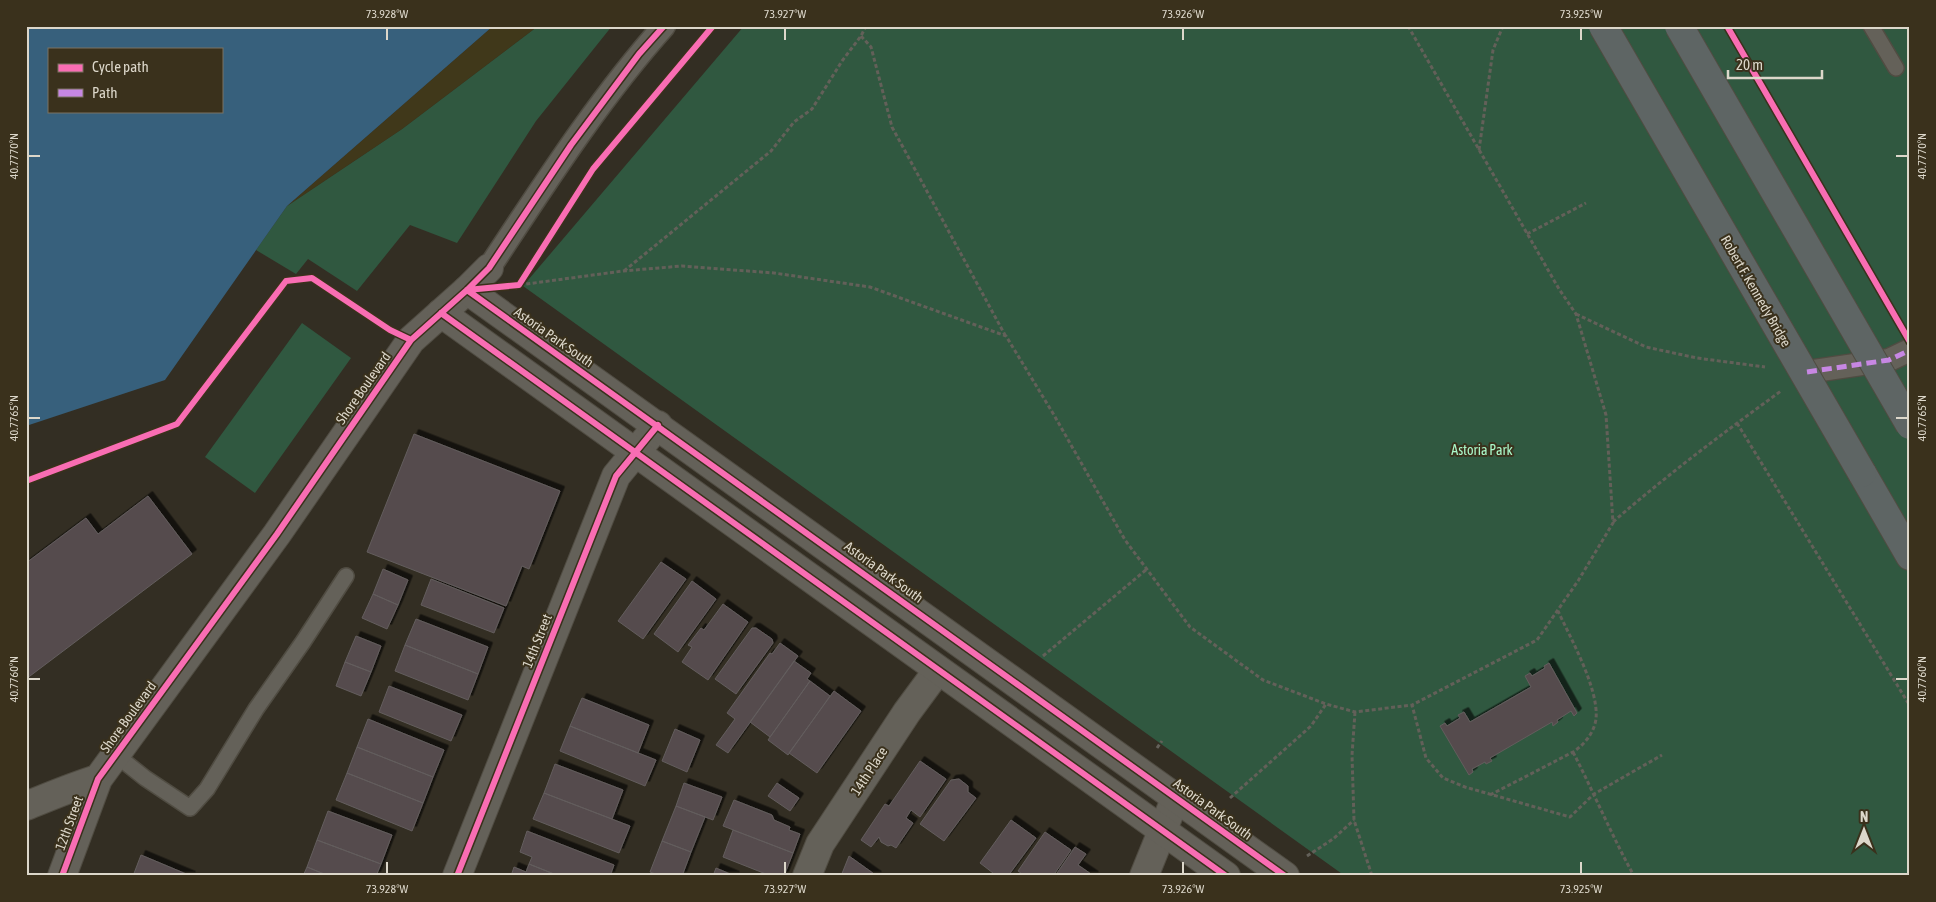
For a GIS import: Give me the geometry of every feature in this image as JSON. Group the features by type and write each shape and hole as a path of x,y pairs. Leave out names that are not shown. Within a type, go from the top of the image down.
{"highway":[{"name":"Robert F. Kennedy Bridge","path":"1603,26 1910,556"},
{"path":"1679,26 1910,425"}],"street":[{"name":"Shore Boulevard","path":"98,779 277,534 411,340 489,268 571,145 639,54 664,26"},
{"name":"Astoria Park South","path":"467,290 1285,876"},
{"path":"441,313 1226,876"},
{"path":"1807,372 1888,360 1910,350"},
{"name":"14th Street","path":"457,876 616,476 658,426"},
{"name":"14th Place","path":"807,876 820,844 907,712 938,670"},
{"path":"26,806 66,789 98,779"},
{"name":"12th Street","path":"62,876 98,779"},
{"path":"1144,876 1176,797"}],"lane":[{"path":"1871,26 1896,68"},
{"path":"116,755 144,778 190,808 207,789 256,709 346,576"}],"path":[{"path":"623,272 771,150 794,122 812,109 842,62 862,36 866,26"},
{"path":"1408,26 1559,289 1576,314 1606,416 1613,523"},
{"path":"1479,151 1493,50 1503,26"},
{"path":"1727,26 1900,325"},
{"path":"862,36 871,47 892,127 1006,336 1054,415 1125,540 1190,626 1263,680 1326,704 1355,712 1412,705 1537,640 1578,582 1613,523 1648,491 1807,372"},
{"path":"1527,234 1586,203"},
{"path":"467,290 682,266 774,273 870,287 1006,336"},
{"path":"519,285 524,277"},
{"path":"1576,314 1646,347 1698,358 1807,372"},
{"path":"1737,423 1910,706"},
{"path":"1043,656 1147,570"},
{"path":"1490,795 1585,744 1596,720 1594,694 1558,610"},
{"path":"1230,798 1310,726 1326,704"},
{"path":"1412,705 1426,758 1443,778 1490,795 1570,817 1594,794 1662,755"},
{"path":"1355,712 1352,755 1354,820 1372,876"},
{"path":"1573,752 1634,876"},
{"path":"1304,857 1333,839 1354,820"}],"green space":[{"path":"538,26 612,26 536,121 457,243 410,225 357,291 308,259 296,274 256,250 287,206 402,129"},
{"name":"Astoria Park","path":"744,26 1910,26 1910,876 1345,876 523,286"},
{"path":"302,323 351,358 255,493 205,457"}],"sand":[{"path":"493,26 538,26 402,129 287,206"}],"water":[{"path":"26,26 493,26 287,206 165,380 26,426"}],"building":[{"path":"414,434 560,491 529,569 522,566 506,606 367,552"},
{"path":"148,496 192,554 26,679 26,563 86,518 98,534"},
{"path":"661,562 686,579 643,639 618,621"},
{"path":"383,569 408,580 398,605 373,594"},
{"path":"431,579 504,608 494,633 421,605"},
{"path":"692,581 716,599 678,652 654,634"},
{"path":"373,594 398,605 387,629 362,618"},
{"path":"723,604 748,622 708,680 682,662 692,647 688,645 701,628 704,630"},
{"path":"416,619 488,647 478,674 405,645"},
{"path":"752,628 756,628 772,639 773,643 736,694 715,679"},
{"path":"356,636 381,646 371,672 345,662"},
{"path":"780,643 798,656 728,753 716,745 735,719 727,713 770,653 772,654"},
{"path":"405,645 478,674 468,700 395,671"},
{"path":"794,661 811,673 807,679 810,681 770,737 750,722"},
{"path":"345,662 371,672 361,696 336,686"},
{"path":"1549,663 1577,713 1574,716 1571,711 1557,720 1558,722 1553,726 1552,722 1490,758 1492,761 1486,764 1485,762 1472,769 1473,772 1469,775 1440,726 1445,723 1447,726 1460,718 1458,715 1464,712 1470,722 1531,687 1525,676 1530,673 1532,676 1545,668 1544,666"},
{"path":"810,681 830,696 788,755 768,740"},
{"path":"389,686 462,715 451,741 379,712"},
{"path":"834,691 861,711 817,773 789,753"},
{"path":"582,698 649,725 638,753 570,726"},
{"path":"368,719 444,750 433,777 357,747"},
{"path":"570,726 656,760 645,786 560,751"},
{"path":"675,729 700,740 687,772 662,761"},
{"path":"357,747 433,777 423,803 347,773"},
{"path":"920,761 946,779 920,817 911,810 906,818 913,823 896,848 881,842 879,837 871,847 861,840 885,804 889,806"},
{"path":"555,764 623,790 612,819 544,793"},
{"path":"347,773 423,803 412,831 336,800"},
{"path":"959,779 968,786 968,792 976,798 944,841 920,824 951,780"},
{"path":"684,783 722,797 713,820 676,806"},
{"path":"777,783 799,798 790,811 768,796"},
{"path":"544,793 630,826 619,853 533,819"},
{"path":"734,800 772,815 774,820 790,827 789,830 800,834 793,853 723,826"},
{"path":"676,806 705,817 691,852 662,841"},
{"path":"328,811 392,835 381,864 317,840"},
{"path":"1011,820 1036,838 1008,876 991,876 993,873 980,863"},
{"path":"733,830 793,853 784,876 771,876 723,857"},
{"path":"527,831 614,865 610,876 559,876 529,864 532,857 520,852"},
{"path":"1045,832 1071,850 1053,876 1025,876 1018,871"},
{"path":"317,840 381,864 376,876 329,876 307,867"},
{"path":"662,841 691,852 682,876 661,876 650,872"},
{"path":"1075,847 1086,854 1078,865 1094,876 1055,876"},
{"path":"141,855 191,876 133,876"},
{"path":"849,856 877,876 841,876"},
{"path":"529,864 559,876 511,876 514,867 526,872"},
{"path":"307,867 329,876 303,876"},
{"path":"716,868 735,876 713,876"}],"marked path":[{"path":"1807,372 1889,360 1910,350"}],"cycle path":[{"path":"62,876 98,779 277,534 411,340 489,268 571,145 639,54 664,26"},
{"path":"467,290 519,285 593,169 713,26"},
{"path":"1727,26 1910,342"},
{"path":"26,481 177,424 286,281 312,278 390,330 411,340"},
{"path":"467,290 1285,876"},
{"path":"441,313 1226,876"},
{"path":"457,876 616,476 658,425"}]}
